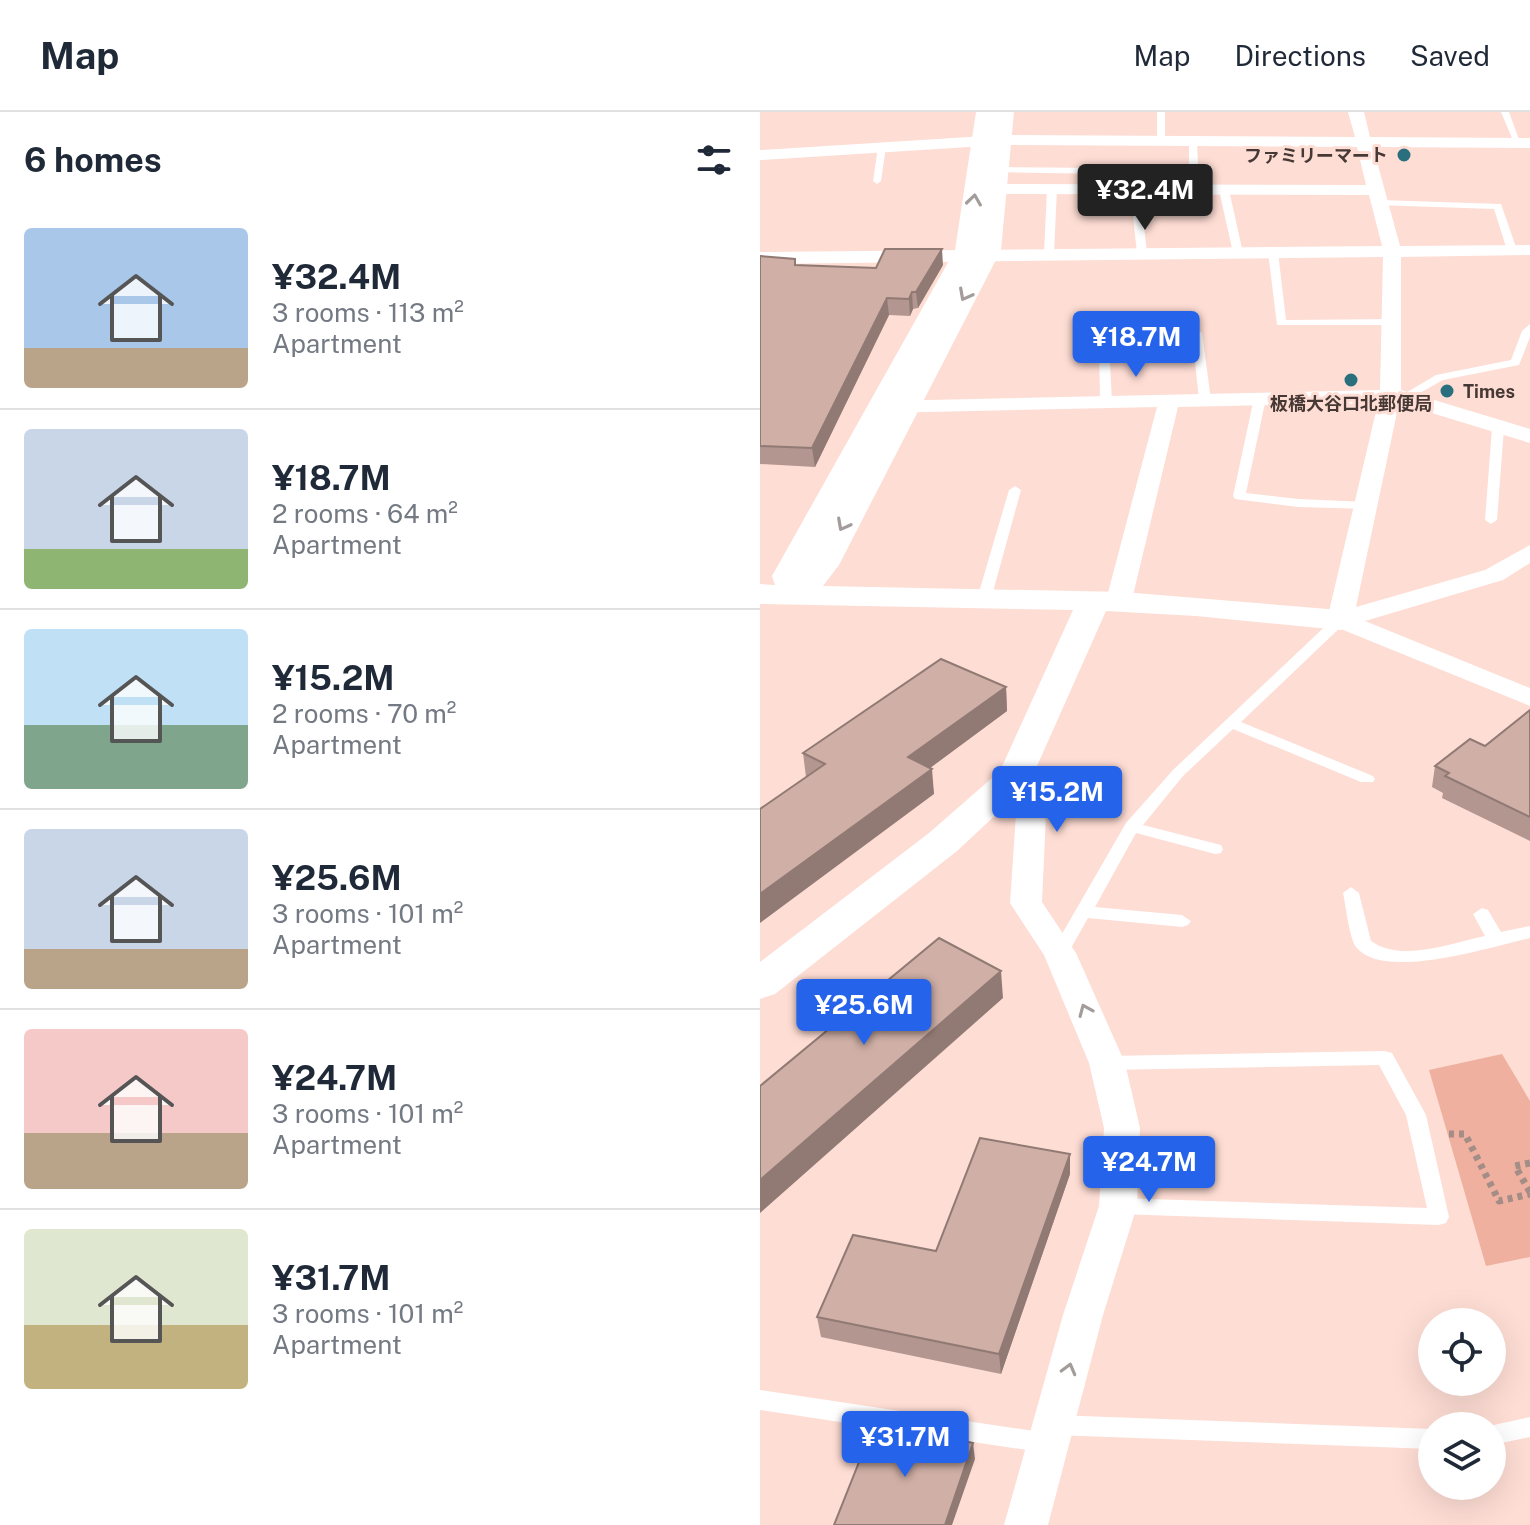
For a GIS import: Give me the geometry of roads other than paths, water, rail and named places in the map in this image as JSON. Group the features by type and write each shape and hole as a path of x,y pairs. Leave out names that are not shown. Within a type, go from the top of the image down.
{"street":[{"path":"794,595 815,577 823,565 894,407 975,256 996,179 986,112"},
{"path":"975,256 991,141 1004,112"},
{"path":"1340,620 1397,397 1392,322 1392,251 1356,112"},
{"path":"760,155 991,141 1524,143"},
{"path":"996,179 1052,188 1378,196"},
{"path":"760,258 1521,250"},
{"path":"894,407 1397,397 1530,436"},
{"path":"760,984 943,842 1016,776 1106,603 1169,401"},
{"path":"1340,620 1494,575 1529,554"},
{"path":"760,594 1106,603 1282,612 1340,620 1530,698"},
{"path":"1016,776 1031,814 1026,903 1060,953 1107,1063 1122,1128 1118,1206 1083,1315 1026,1525"}],"lane":[{"path":"1161,112 1161,141"},
{"path":"1505,112 1524,143"},
{"path":"1193,141 1194,190"},
{"path":"877,181 882,147"},
{"path":"996,179 1103,171"},
{"path":"1049,254 1052,188"},
{"path":"1135,189 1142,253"},
{"path":"1224,190 1238,253"},
{"path":"1378,196 1498,206 1521,250"},
{"path":"1273,252 1281,323 1392,322"},
{"path":"760,268 792,270"},
{"path":"1397,397 1440,377 1515,363 1530,327"},
{"path":"1197,333 1205,400"},
{"path":"1104,343 1106,402"},
{"path":"1260,398 1239,496 1367,506"},
{"path":"1491,520 1498,428"},
{"path":"984,599 1015,490"},
{"path":"1060,953 1132,827 1178,773 1340,620"},
{"path":"1231,723 1367,779"},
{"path":"1132,827 1215,849"},
{"path":"1351,893 1363,944 1377,954 1414,957 1530,932"},
{"path":"1084,912 1182,921"},
{"path":"1482,914 1496,939"},
{"path":"1107,1063 1385,1058 1416,1115 1439,1217 1118,1206"},
{"path":"760,1400 1052,1434 1418,1439"},
{"path":"1506,1432 1530,1427"}],"place":[{"name":"ファミリーマート","path":"1404,155"},
{"name":"板橋大谷口北郵便局","path":"1351,380"},
{"name":"Times","path":"1447,391"}]}
